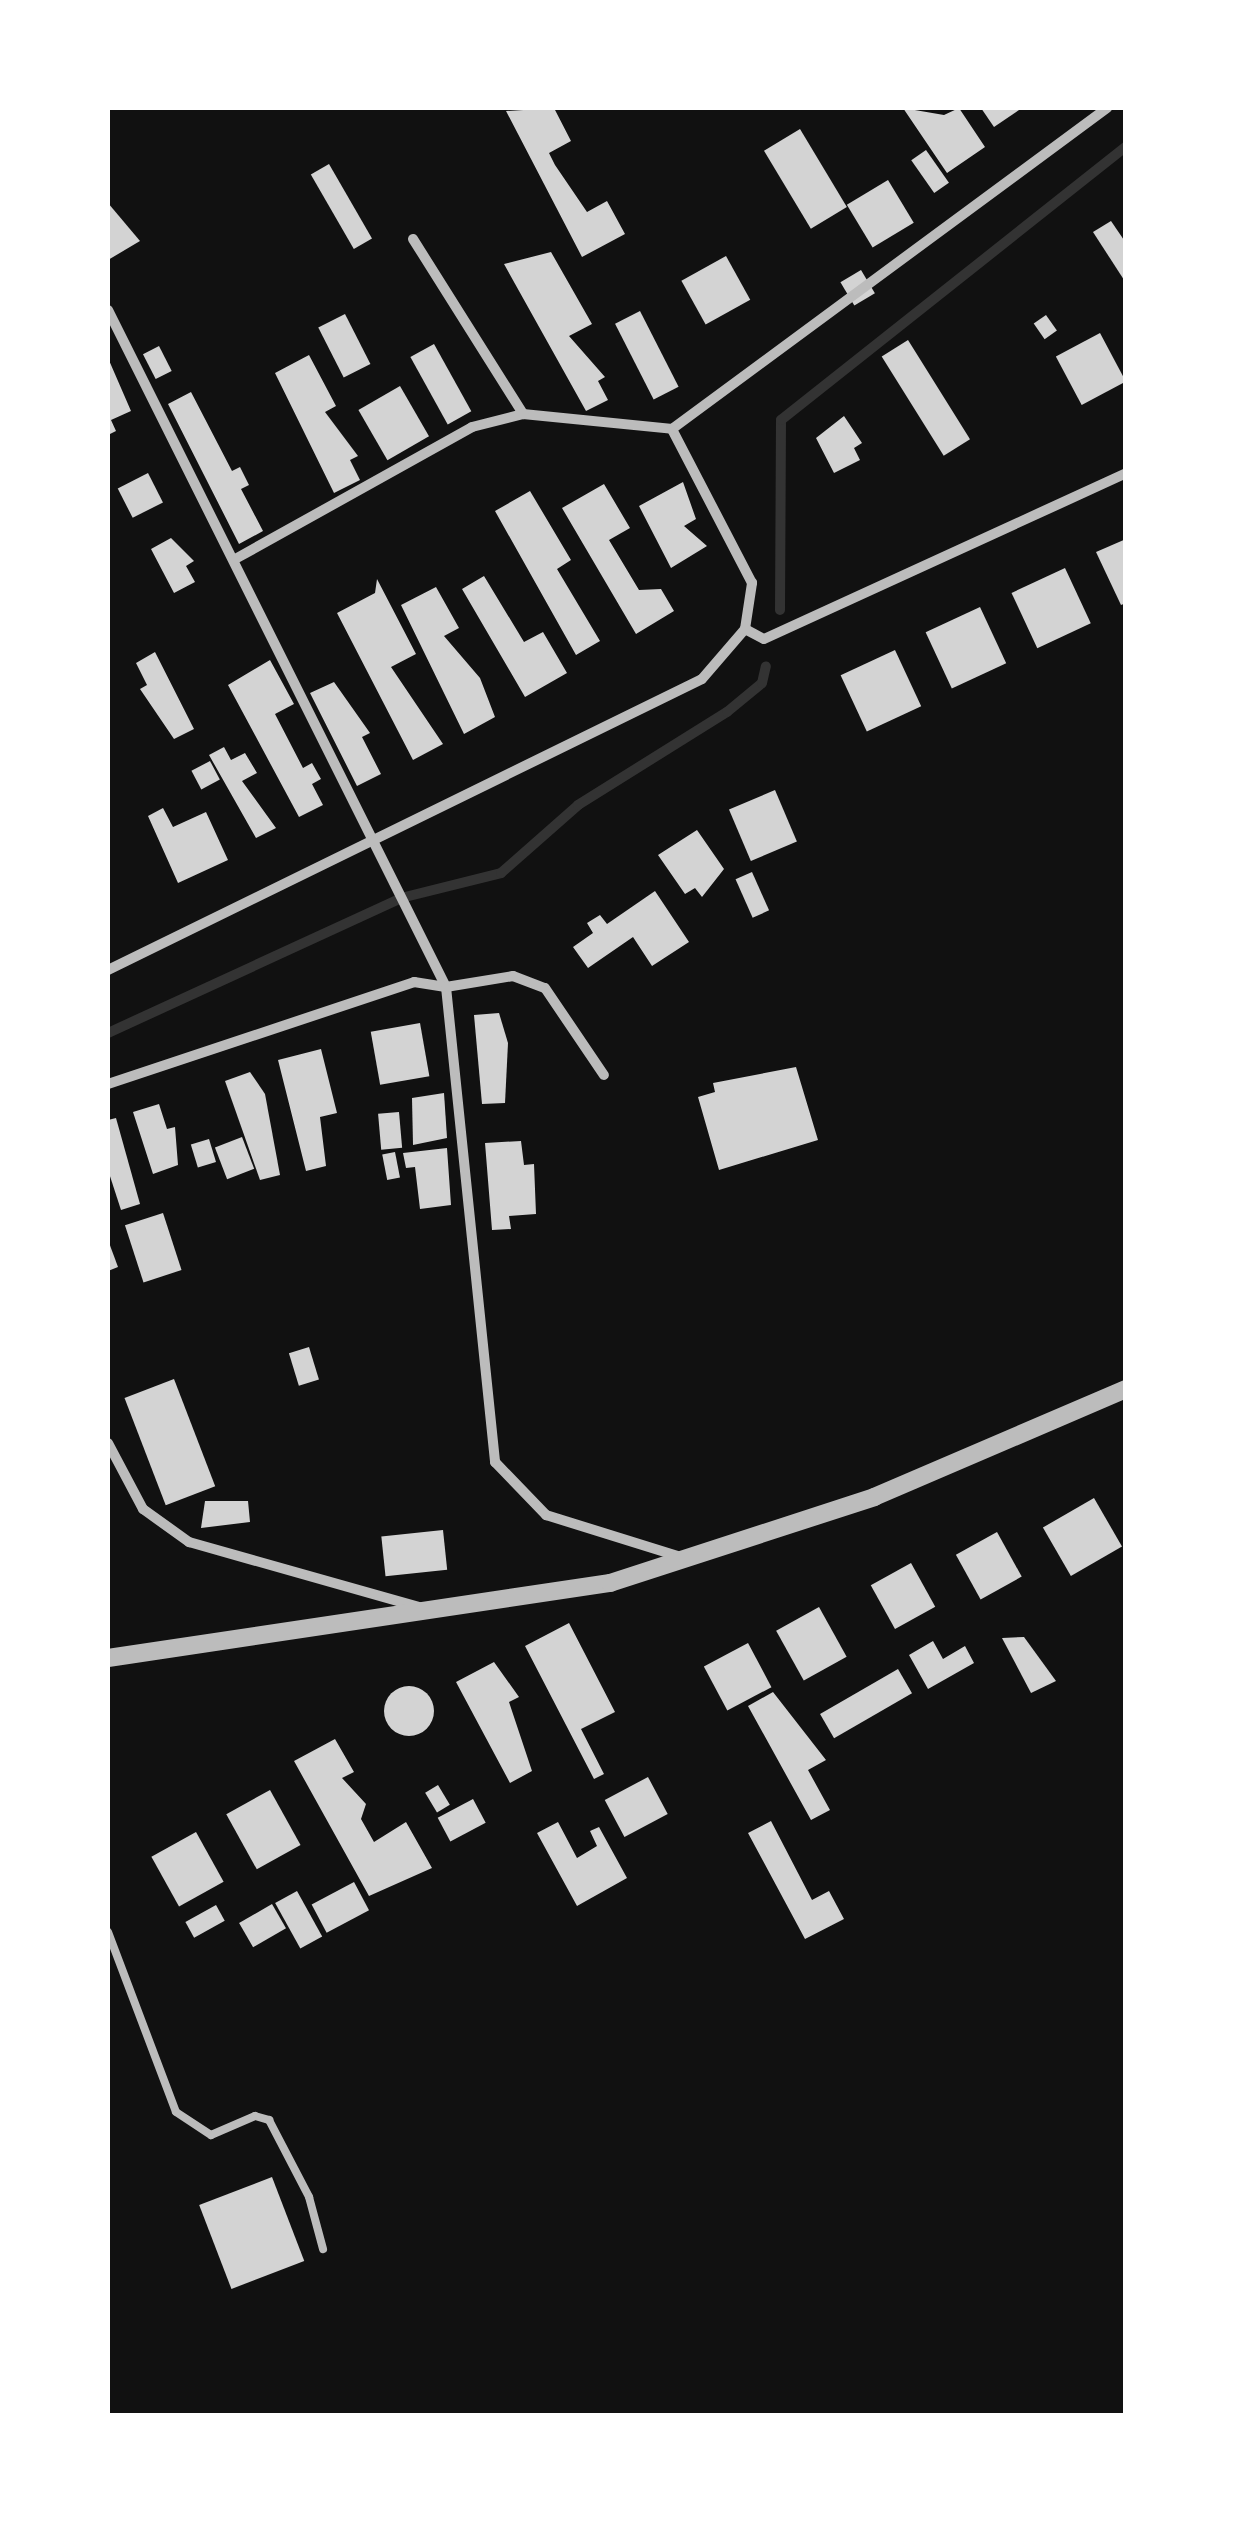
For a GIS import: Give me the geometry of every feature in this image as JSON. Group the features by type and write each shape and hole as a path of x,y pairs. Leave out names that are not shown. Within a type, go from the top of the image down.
{"street":[{"path":"236,558 472,427 523,414 672,428 1106,108"},
{"path":"413,239 523,414"},
{"path":"108,310 236,558 446,987 495,1462 546,1516 691,1561"},
{"path":"108,970 375,846 702,680 745,628 752,584 672,428"},
{"path":"745,628 764,639 1126,473"},
{"path":"108,1084 414,982 446,987 531,978 604,1075"},
{"path":"108,1658 433,1612 691,1561 874,1497 1126,1390"},
{"path":"108,1443 143,1509 189,1542 394,1592 433,1612"}],"lane":[{"path":"108,1932 176,2112 212,2135 255,2116 269,2120 310,2196 323,2249"}],"building":[{"path":"554,108 571,141 549,153 555,165 587,212 607,201 625,234 582,257 506,111"},
{"path":"903,108 944,115 959,108 985,147 947,173"},
{"path":"981,108 1022,108 994,127"},
{"path":"800,129 847,207 811,229 764,151"},
{"path":"926,150 949,183 934,193 911,160"},
{"path":"329,164 372,238 354,249 311,174"},
{"path":"888,180 914,223 873,248 847,205"},
{"path":"108,203 140,241 108,260"},
{"path":"1111,221 1126,243 1126,283 1093,232"},
{"path":"551,252 592,324 569,336 605,377 598,381 608,400 586,411 504,264"},
{"path":"726,256 750,300 706,324 681,281"},
{"path":"861,270 875,293 854,306 840,282"},
{"path":"640,311 679,387 654,399 615,324"},
{"path":"345,314 370,364 344,378 318,328"},
{"path":"1046,315 1057,331 1045,339 1034,324"},
{"path":"1100,333 1126,382 1082,405 1056,356"},
{"path":"908,340 970,439 944,456 882,356"},
{"path":"434,344 471,411 448,424 410,357"},
{"path":"159,346 172,371 156,379 143,354"},
{"path":"309,355 336,406 325,412 358,456 350,460 360,480 334,493 275,373"},
{"path":"108,358 131,411 111,420 116,431 108,435"},
{"path":"400,386 429,436 387,460 358,410"},
{"path":"191,392 232,471 240,467 249,485 241,489 263,531 239,544 168,404"},
{"path":"844,416 862,443 854,448 860,460 834,473 816,438"},
{"path":"148,473 163,502 133,518 118,488"},
{"path":"683,482 696,519 684,526 707,546 671,568 639,506"},
{"path":"604,484 630,528 609,540 639,590 661,589 674,611 636,634 562,508"},
{"path":"530,491 571,560 557,569 600,641 576,655 495,511"},
{"path":"171,538 194,561 186,566 195,582 174,593 151,549"},
{"path":"1126,539 1126,603 1121,605 1096,552"},
{"path":"1065,568 1091,623 1037,648 1012,593"},
{"path":"484,576 524,642 543,632 567,673 525,697 462,589"},
{"path":"377,579 416,654 391,667 443,744 413,760 337,613 375,593"},
{"path":"436,587 459,628 444,636 480,678 495,717 464,734 401,605"},
{"path":"980,607 1006,663 952,689 926,632"},
{"path":"895,650 921,706 867,732 841,675"},
{"path":"155,652 194,729 174,739 140,689 147,685 136,663"},
{"path":"270,660 294,704 275,714 303,768 312,763 321,779 312,784 323,805 299,817 228,685"},
{"path":"334,682 370,733 362,737 381,774 357,786 310,693"},
{"path":"224,747 231,760 245,753 257,773 242,781 276,828 256,838 209,755"},
{"path":"210,761 220,780 201,789 191,771"},
{"path":"775,790 797,842 751,861 729,810"},
{"path":"163,808 173,827 206,812 228,860 178,883 148,816"},
{"path":"697,830 724,869 702,897 695,888 685,894 658,855"},
{"path":"752,872 769,910 753,918 736,879"},
{"path":"655,891 689,942 652,966 633,937 588,968 573,947 593,933 587,923 600,915 607,924"},
{"path":"499,1013 508,1043 505,1103 482,1104 474,1015"},
{"path":"420,1023 429,1076 380,1085 371,1032"},
{"path":"321,1049 337,1113 320,1117 326,1166 306,1171 278,1060"},
{"path":"796,1067 818,1140 719,1170 698,1097 715,1092 713,1083"},
{"path":"250,1072 265,1094 280,1175 260,1180 225,1081"},
{"path":"444,1093 447,1138 413,1145 412,1098"},
{"path":"159,1104 167,1129 175,1127 178,1165 153,1174 133,1112"},
{"path":"399,1112 402,1148 381,1150 378,1114"},
{"path":"116,1118 140,1204 121,1210 108,1170 108,1120"},
{"path":"242,1137 254,1169 227,1179 215,1147"},
{"path":"209,1139 216,1162 198,1168 191,1145"},
{"path":"521,1141 524,1165 534,1164 536,1214 509,1216 511,1229 492,1230 485,1143"},
{"path":"447,1148 451,1205 420,1209 415,1167 406,1168 403,1153"},
{"path":"395,1152 400,1178 387,1180 382,1154"},
{"path":"163,1213 182,1270 143,1282 125,1225"},
{"path":"108,1240 118,1267 108,1271"},
{"path":"309,1347 319,1380 299,1386 289,1353"},
{"path":"174,1379 215,1486 166,1505 125,1398"},
{"path":"1094,1498 1122,1546 1071,1576 1043,1528"},
{"path":"205,1501 248,1501 250,1522 201,1528"},
{"path":"443,1530 447,1570 386,1576 381,1536"},
{"path":"997,1532 1022,1577 981,1599 956,1555"},
{"path":"911,1563 935,1607 895,1629 871,1585"},
{"path":"819,1607 847,1657 804,1681 776,1631"},
{"path":"569,1623 615,1712 581,1729 604,1774 594,1779 525,1646"},
{"path":"1024,1637 1056,1681 1031,1693 1002,1638"},
{"path":"933,1641 943,1659 965,1646 974,1663 928,1689 909,1655"},
{"path":"748,1643 771,1687 727,1711 704,1666"},
{"path":"494,1662 519,1697 509,1702 532,1771 510,1783 456,1682"},
{"path":"898,1669 912,1693 834,1738 820,1714"},
{"path":"409,1686 427,1693 434,1711 427,1729 409,1736 391,1729 384,1711 391,1693"},
{"path":"773,1692 826,1760 808,1770 830,1810 811,1820 748,1706"},
{"path":"335,1739 354,1772 342,1778 366,1804 361,1819 374,1842 406,1822 432,1868 369,1896 294,1761"},
{"path":"648,1777 668,1814 624,1837 605,1800"},
{"path":"438,1785 450,1805 437,1812 425,1793"},
{"path":"270,1790 301,1845 257,1869 226,1814"},
{"path":"473,1799 486,1823 450,1842 438,1818"},
{"path":"771,1821 812,1900 829,1891 844,1919 805,1939 748,1833"},
{"path":"558,1822 577,1858 597,1846 590,1831 599,1827 627,1878 577,1906 537,1833"},
{"path":"196,1832 224,1882 179,1907 151,1857"},
{"path":"354,1882 369,1910 327,1933 312,1905"},
{"path":"297,1891 322,1936 300,1949 275,1903"},
{"path":"272,1904 286,1928 253,1947 239,1923"},
{"path":"216,1905 225,1921 194,1938 185,1922"},
{"path":"272,2177 304,2261 231,2289 199,2205"}],"waterway":[{"path":"780,610 781,420 1126,147"},
{"path":"108,1033 401,898 501,873 578,805 727,712 762,683 766,666"}]}
